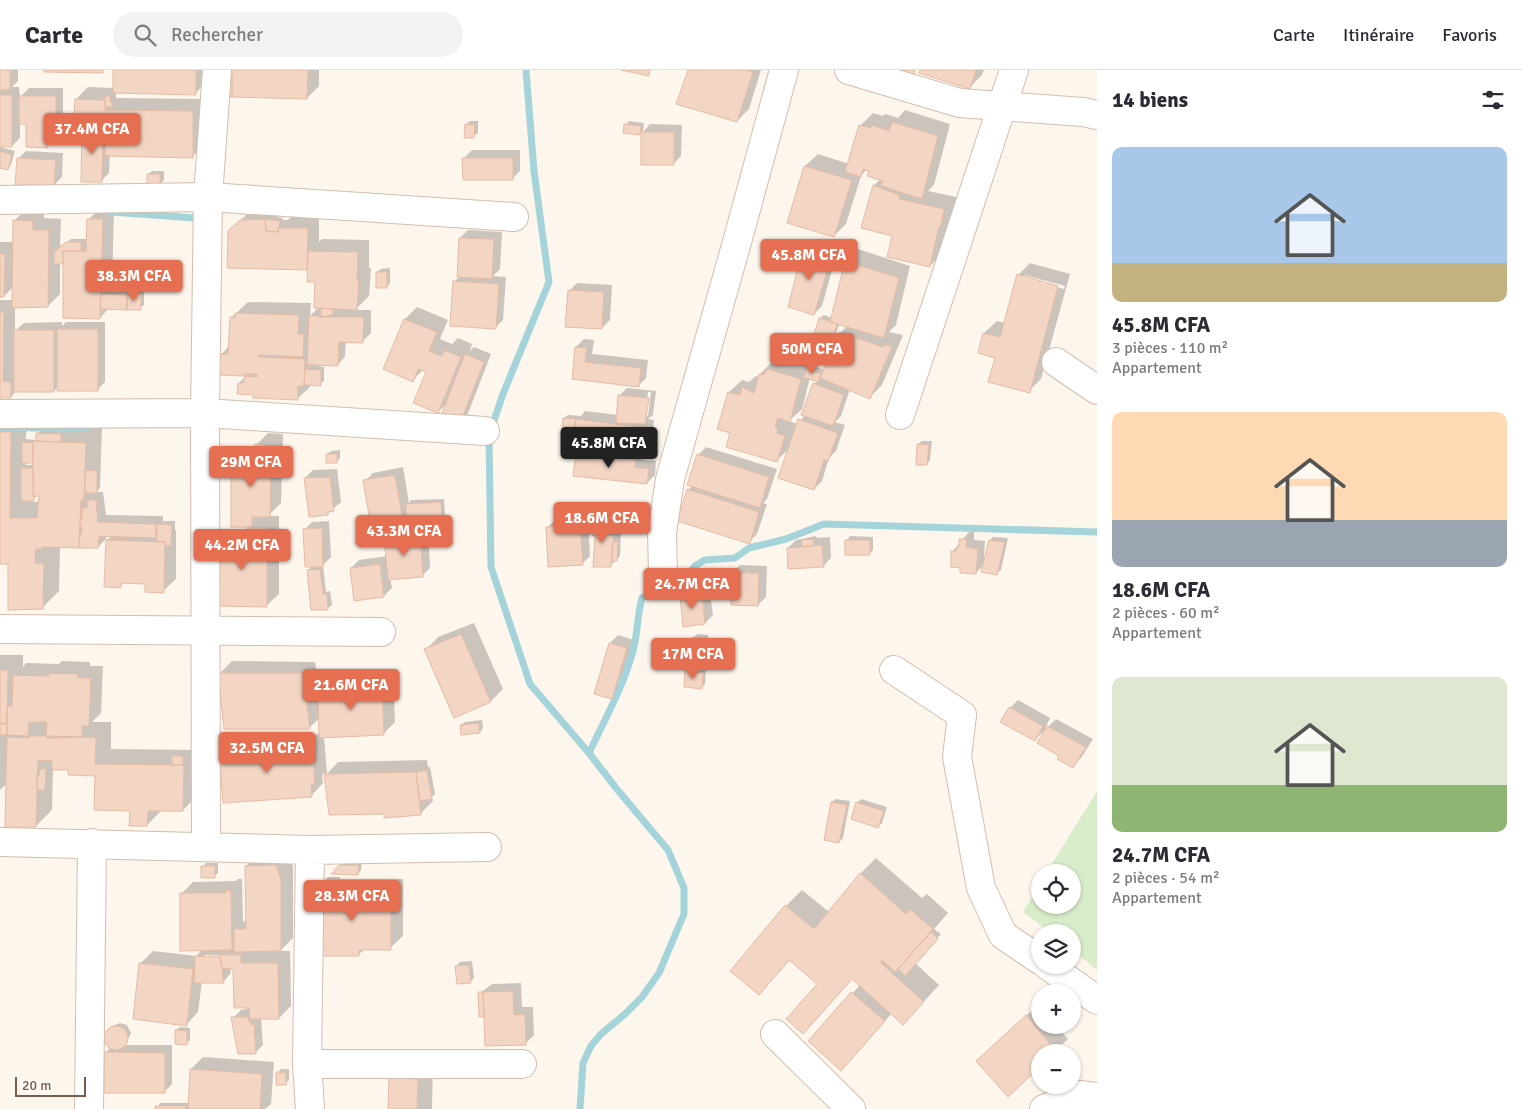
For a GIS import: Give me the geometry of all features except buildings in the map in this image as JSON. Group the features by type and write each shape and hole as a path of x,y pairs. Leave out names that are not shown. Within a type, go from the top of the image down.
{"street":[{"path":"206,847 205,413 208,197 217,70"},
{"path":"663,572 662,533 670,479 738,242 784,70"},
{"path":"849,70 960,103 1083,112 1097,115"},
{"path":"900,415 1004,106 1014,70"},
{"path":"0,200 208,197 514,216"},
{"path":"1056,362 1097,390"},
{"path":"0,414 205,413 485,431"},
{"path":"0,629 206,629 382,632"},
{"path":"894,670 962,715 957,757 981,888 1003,935 1031,954"},
{"path":"0,842 310,850 487,847"},
{"path":"89,1109 92,843"},
{"path":"310,850 307,1064 310,1109"},
{"path":"1060,974 1097,1000"},
{"path":"775,1034 851,1109"},
{"path":"307,1064 522,1064"},
{"path":"1044,1109 1080,1096 1097,1097"}],"green space":[{"path":"1097,791 1097,970 1081,957 1081,924 1039,924 1023,912 1031,899 1031,914 1081,914 1081,864 1052,864"}],"waterway":[{"path":"526,70 534,171 549,282 503,394 489,435 491,567 530,684 668,850 684,888 684,914 659,973 642,997 601,1034 591,1046 583,1063 580,1109"},
{"path":"111,212 195,218"},
{"path":"0,429 27,428"},
{"path":"32,428 86,428"},
{"path":"589,753 629,664 635,644 642,598 684,579 695,566 705,560 735,558 749,548 786,539 824,524 1097,532"}]}
